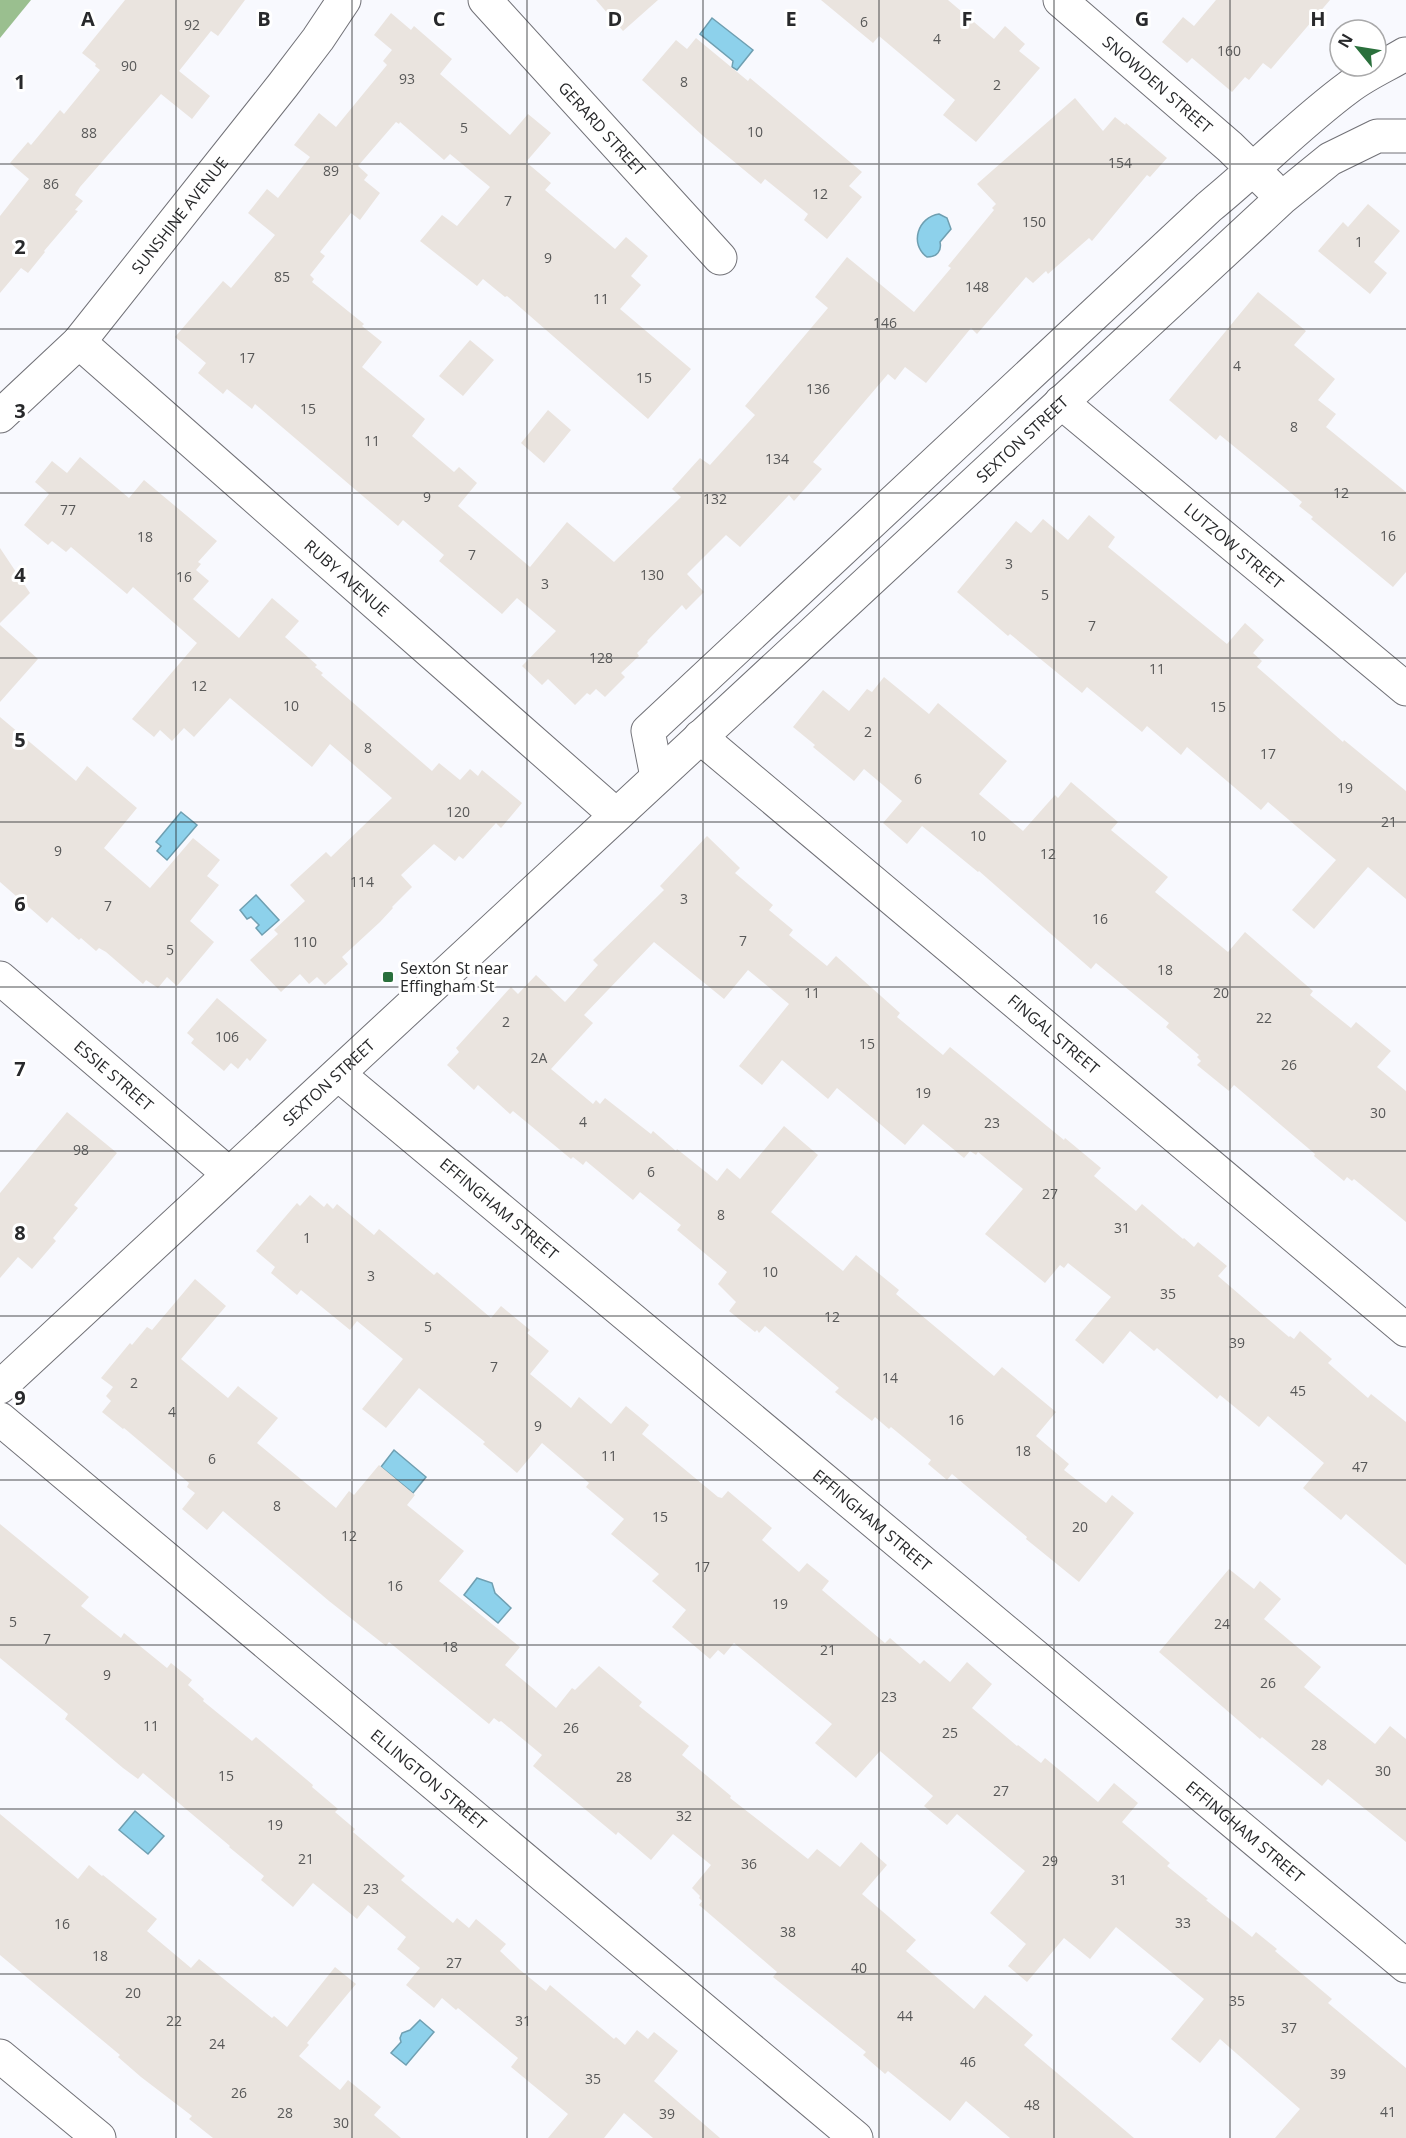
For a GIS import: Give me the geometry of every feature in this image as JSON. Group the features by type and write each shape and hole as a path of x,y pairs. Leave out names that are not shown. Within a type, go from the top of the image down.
{"street":[{"name":"SUNSHINE AVENUE","path":"0,416 79,342 284,85 344,0"},
{"name":"GERARD STREET","path":"485,0 720,258"},
{"name":"SNOWDEN STREET","path":"1060,0 1254,170 1282,198"},
{"path":"657,777 648,731 1209,207 1351,86 1405,54"},
{"name":"SEXTON STREET","path":"0,1388 1282,198 1330,159 1377,136 1406,136"},
{"name":"RUBY AVENUE","path":"79,342 616,815"},
{"name":"LUTZOW STREET","path":"1061,402 1406,689"},
{"name":"FINGAL STREET","path":"700,737 1406,1330"},
{"name":"ESSIE STREET","path":"0,978 229,1174"},
{"name":"EFFINGHAM STREET","path":"338,1074 1406,1966"},
{"name":"ELLINGTON STREET","path":"0,1419 856,2138"},
{"path":"0,2055 99,2138"}],"green space":[{"path":"0,0 31,0 0,38"}],"water":[{"path":"712,18 753,50 737,70 732,67 733,61 700,34"},
{"path":"939,214 947,218 951,229 940,242 938,253 927,257 918,245 918,232 926,220"},
{"path":"181,812 197,825 167,860 157,851 161,846 156,842"},
{"path":"256,895 279,920 262,935 256,928 259,925 251,917 247,919 240,910"},
{"path":"394,1450 426,1477 413,1493 381,1467"},
{"path":"477,1578 492,1583 495,1593 511,1608 498,1623 464,1595"},
{"path":"135,1811 164,1836 148,1854 119,1830"},
{"path":"420,2020 434,2032 406,2065 391,2053 401,2042 402,2033 410,2030"}],"building":[{"path":"125,0 245,0 218,36 211,31 179,71 210,96 192,119 161,94 80,187 75,195 83,201 75,210 78,211 45,252 28,273 21,268 0,293 0,216 29,179 10,163 28,142 31,145 60,110 64,114 100,70 82,53"},
{"path":"596,0 658,0 623,31"},
{"path":"821,0 948,0 994,39 1005,26 1025,44 1019,51 1040,68 976,142 943,115 955,100 879,36 873,43"},
{"path":"1216,0 1330,0 1271,69 1263,63 1249,80 1245,77 1232,92 1192,58 1187,63 1162,42 1183,17 1194,26"},
{"path":"391,13 411,30 414,26 452,59 440,74 510,135 528,114 551,133 526,162 551,183 545,190 615,249 626,237 648,256 631,276 641,285 620,309 691,369 648,419 507,296 505,297 483,279 477,286 420,241 442,215 457,226 490,187 450,154 444,160 400,122 399,124 396,122 358,166 368,175 364,180 380,193 360,220 351,213 320,252 325,256 310,275 314,279 312,282 364,324 362,326 382,342 362,367 425,419 412,436 454,472 459,467 477,483 458,506 530,567 567,522 614,562 681,497 672,489 700,458 710,465 755,415 745,406 828,308 815,297 847,257 914,312 951,268 948,266 994,210 992,208 996,204 977,184 1075,98 1103,131 1115,117 1125,125 1126,123 1167,158 1150,177 1147,175 1092,241 1089,238 1048,274 1046,271 1033,283 1026,277 977,334 971,328 926,383 905,367 895,380 888,374 813,462 822,469 794,501 789,495 740,547 726,535 687,574 704,592 686,610 682,605 647,641 637,653 639,656 621,673 625,677 605,697 596,689 590,695 587,693 575,705 548,679 542,685 522,666 556,631 517,598 502,614 439,561 444,555 403,520 398,526 255,404 252,409 227,389 223,394 198,373 206,363 175,337 223,281 231,288 275,235 248,213 267,189 278,198 310,157 294,145 319,113 336,127 387,65 383,61 392,50 374,35"},
{"path":"696,38 748,81 750,78 862,172 849,186 862,197 827,239 804,220 808,214 765,179 761,184 702,135 642,80 676,40 687,49"},
{"path":"1368,204 1400,231 1374,262 1387,273 1370,294 1318,251 1343,222 1348,227"},
{"path":"1258,292 1306,331 1294,345 1335,379 1318,400 1336,414 1326,427 1406,492 1406,572 1393,587 1311,519 1313,517 1299,506 1302,502 1220,435 1216,440 1169,400"},
{"path":"470,340 494,360 463,396 439,376"},
{"path":"548,410 571,430 544,463 521,443"},
{"path":"80,457 129,498 144,480 217,541 198,562 201,564 196,570 209,581 193,599 239,638 272,598 299,621 285,637 317,665 315,667 323,673 321,675 432,771 439,763 460,780 470,769 478,776 482,770 522,803 501,828 496,823 463,859 459,856 455,861 434,844 401,875 412,887 380,922 342,957 348,964 325,985 317,977 309,984 300,974 281,992 250,960 278,934 274,930 305,901 290,885 326,852 331,857 392,798 330,744 312,767 230,698 194,737 184,728 172,741 160,730 154,737 132,719 197,643 133,587 127,594 71,547 66,552 52,541 48,545 24,525 49,494 35,482 52,461 67,473"},
{"path":"1089,515 1115,537 1108,547 1227,644 1245,623 1264,640 1253,653 1262,661 1257,667 1343,742 1344,740 1406,791 1406,899 1368,867 1314,929 1292,910 1336,860 1268,802 1261,810 1187,747 1181,755 1147,726 1142,732 1087,687 1082,693 1010,634 1008,636 957,592 1016,521 1031,533 1043,519 1068,540"},
{"path":"0,548 30,593 0,623"},
{"path":"0,625 38,659 0,702"},
{"path":"884,677 929,714 938,703 1007,761 979,794 1023,831 1055,795 1058,798 1071,782 1118,822 1111,830 1168,877 1155,892 1228,952 1245,932 1313,991 1310,995 1351,1028 1356,1022 1391,1051 1377,1067 1406,1091 1406,1222 1354,1179 1352,1181 1347,1177 1344,1181 1234,1085 1229,1091 1197,1065 1201,1061 1197,1057 1199,1055 1166,1027 1169,1023 1096,963 1091,969 979,871 922,826 907,844 883,823 902,801 864,769 854,781 793,727 823,690 849,711 867,689 872,692"},
{"path":"0,717 76,781 87,766 137,808 104,848 150,888 193,838 220,860 207,876 219,885 190,921 214,942 177,986 167,977 158,988 146,980 143,984 106,952 99,948 96,951 81,938 79,940 52,917 47,923 0,882"},
{"path":"707,836 740,868 735,873 773,905 769,910 793,930 789,935 827,966 836,956 900,1013 897,1017 943,1055 950,1047 1064,1140 1065,1138 1101,1168 1094,1176 1136,1211 1142,1204 1194,1247 1198,1242 1227,1266 1218,1276 1289,1337 1294,1339 1300,1331 1332,1359 1328,1363 1368,1398 1371,1394 1406,1422 1406,1565 1346,1514 1341,1520 1303,1488 1324,1463 1268,1416 1259,1427 1220,1395 1217,1399 1157,1348 1154,1351 1130,1331 1103,1364 1075,1340 1111,1297 1068,1263 1064,1268 1060,1265 1045,1283 985,1234 1023,1189 978,1152 976,1155 970,1151 964,1158 923,1124 905,1145 837,1088 828,1099 782,1060 762,1085 739,1066 789,1004 748,970 724,999 654,942 584,1015 593,1023 551,1069 593,1104 596,1100 600,1104 605,1098 651,1134 653,1131 717,1181 727,1168 740,1179 784,1126 818,1155 771,1212 843,1271 856,1255 899,1290 896,1294 994,1376 1002,1367 1056,1412 1036,1436 1069,1464 1064,1470 1106,1503 1112,1495 1134,1513 1079,1582 952,1474 947,1480 928,1464 931,1460 891,1427 889,1429 875,1417 872,1421 835,1392 839,1388 765,1326 759,1333 757,1330 755,1332 729,1311 736,1302 718,1284 727,1272 677,1230 681,1225 640,1192 633,1200 586,1161 583,1165 573,1157 571,1159 513,1111 510,1114 478,1085 474,1090 447,1065 459,1052 456,1048 511,987 518,994 536,975 565,1002 598,965 593,960 664,890 660,886"},
{"path":"217,998 267,1040 250,1061 247,1058 238,1069 231,1063 224,1071 191,1043 194,1039 187,1033"},
{"path":"67,1112 117,1153 74,1205 78,1208 53,1238 56,1241 32,1269 18,1257 0,1278 0,1193"},
{"path":"310,1195 324,1207 327,1203 333,1209 337,1204 374,1235 379,1229 434,1275 437,1272 491,1318 501,1306 530,1330 527,1333 549,1351 530,1374 571,1408 579,1397 611,1424 626,1406 649,1425 642,1434 718,1497 722,1498 728,1491 772,1528 762,1540 799,1572 807,1563 829,1581 822,1590 885,1643 890,1638 920,1664 924,1660 950,1682 967,1662 992,1684 972,1708 1017,1746 1041,1763 1045,1758 1098,1802 1114,1783 1138,1803 1122,1822 1170,1863 1167,1866 1208,1899 1206,1900 1252,1937 1256,1932 1277,1949 1275,1951 1332,1999 1328,2003 1406,2068 1406,2138 1275,2138 1300,2109 1220,2039 1200,2063 1171,2039 1204,1999 1116,1927 1090,1959 1064,1938 1027,1982 1008,1966 1026,1944 990,1913 1025,1871 957,1814 947,1825 924,1806 933,1796 880,1751 856,1778 815,1743 832,1724 734,1643 724,1655 718,1650 710,1659 672,1627 686,1610 652,1581 659,1574 611,1534 624,1519 586,1487 589,1483 542,1443 517,1473 483,1444 485,1442 419,1388 386,1428 362,1409 403,1359 357,1321 350,1330 301,1290 297,1295 271,1273 275,1267 256,1251 297,1203 300,1206"},
{"path":"195,1279 226,1306 181,1359 228,1398 238,1386 278,1418 257,1443 336,1508 349,1491 354,1495 379,1465 415,1495 407,1505 464,1551 439,1581 520,1647 505,1665 556,1708 572,1688 575,1690 599,1666 642,1702 639,1706 689,1746 682,1755 731,1796 730,1798 808,1859 817,1849 840,1867 861,1842 887,1865 862,1894 916,1940 906,1951 974,2009 985,1995 1033,2035 1024,2045 1134,2138 1010,2138 966,2101 950,2121 888,2071 885,2074 863,2055 866,2052 773,1977 777,1972 699,1905 702,1901 700,1896 692,1888 711,1865 673,1834 651,1860 618,1832 616,1835 533,1766 542,1755 501,1721 494,1718 489,1724 389,1642 386,1646 329,1601 223,1511 207,1530 182,1509 195,1493 187,1487 189,1483 102,1412 111,1401 106,1396 113,1387 101,1378 130,1343 132,1345 147,1327 152,1330"},
{"path":"0,1524 89,1597 81,1606 121,1638 124,1633 167,1668 171,1663 192,1680 188,1685 204,1699 203,1701 252,1741 256,1737 313,1785 312,1787 338,1809 335,1812 355,1829 353,1832 405,1876 401,1880 453,1923 457,1918 469,1928 476,1919 506,1944 500,1951 520,1970 546,1991 550,1985 614,2039 616,2037 625,2045 637,2030 648,2039 654,2032 678,2051 654,2081 720,2138 653,2138 624,2113 604,2138 548,2138 568,2114 511,2067 518,2058 458,2008 456,2010 442,1998 434,2008 406,1985 420,1968 397,1949 406,1937 368,1905 357,1919 313,1883 293,1907 261,1880 264,1876 230,1846 143,1773 138,1779 123,1768 65,1719 68,1714 0,1658"},
{"path":"1229,1569 1254,1589 1260,1581 1281,1599 1264,1619 1321,1667 1304,1687 1375,1744 1390,1726 1406,1739 1406,1842 1328,1779 1322,1786 1262,1737 1260,1739 1159,1652"},
{"path":"0,1814 78,1879 89,1865 103,1875 157,1919 147,1931 191,1968 199,1959 272,2018 274,2016 287,2027 335,1967 356,1984 299,2056 340,2090 348,2080 381,2107 374,2115 401,2138 213,2138 189,2119 192,2116 141,2077 118,2057 120,2055 0,1955"}],"place":[{"name":"Sexton St near Effingham St","path":"388,977"}]}
